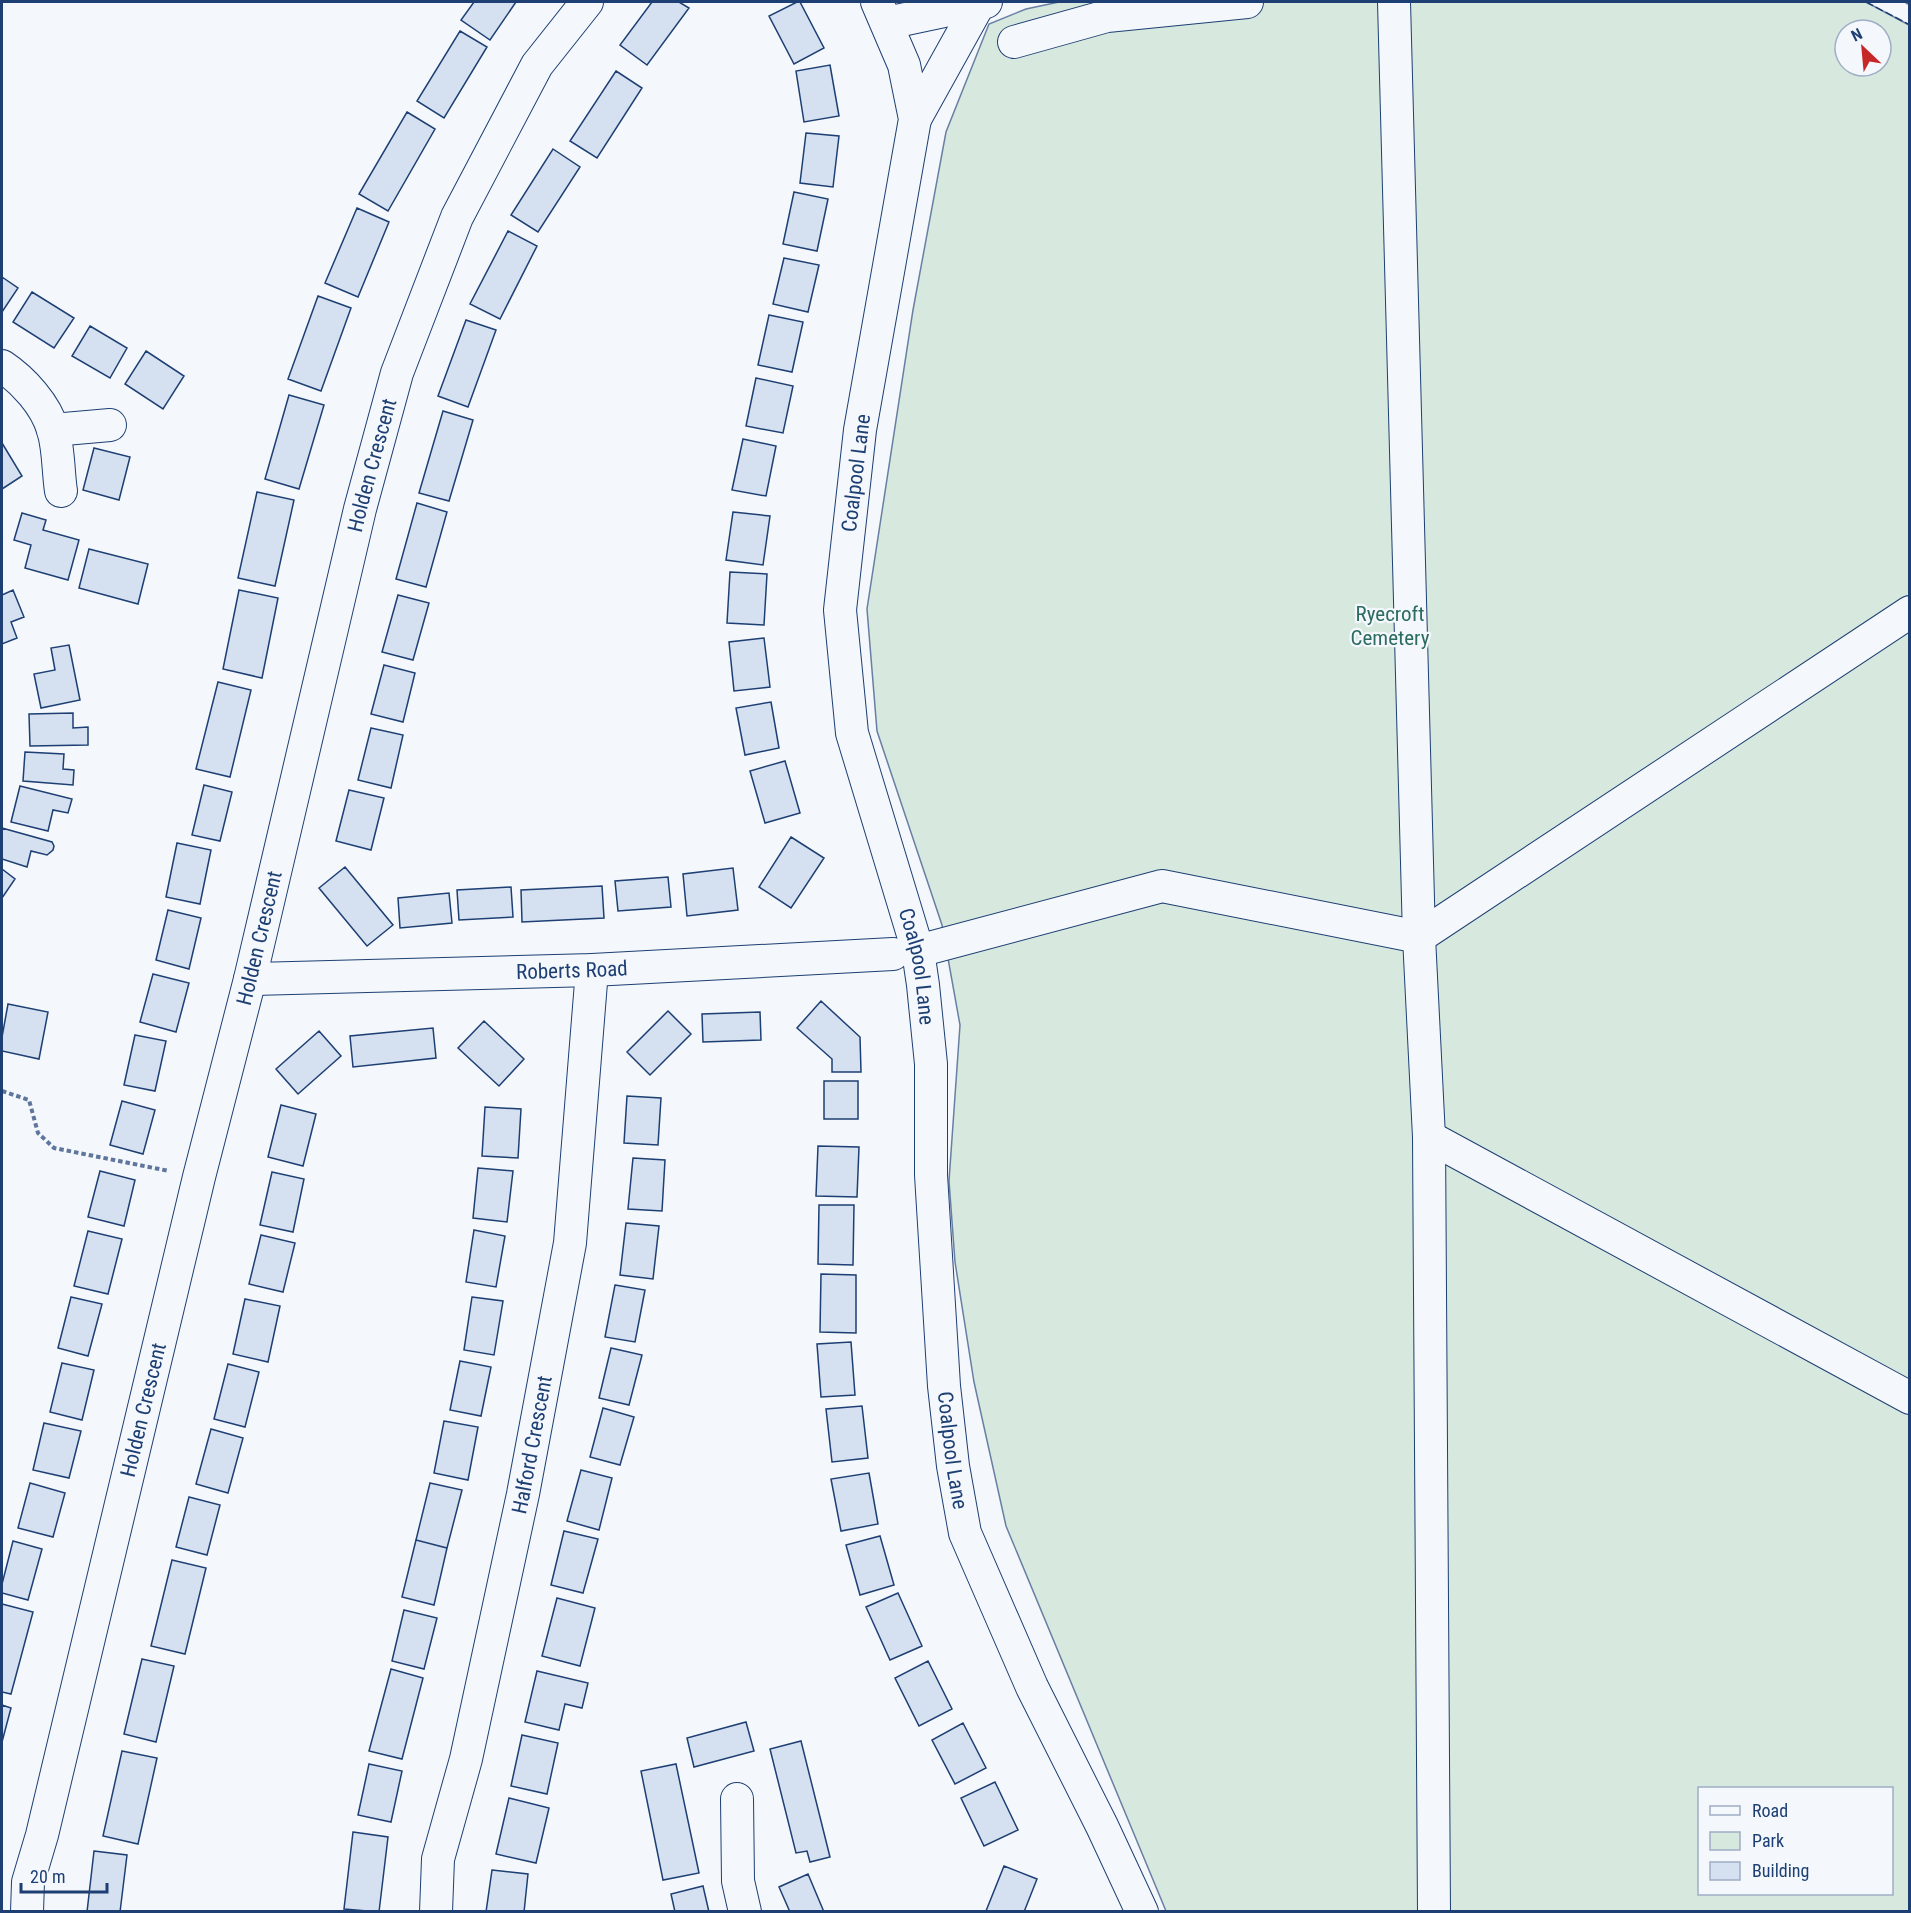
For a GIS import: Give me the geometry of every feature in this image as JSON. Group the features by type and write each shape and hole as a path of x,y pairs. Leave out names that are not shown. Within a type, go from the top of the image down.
{"street":[{"name":"Holden Crescent","path":"10,1911 27,1897 199,1177 250,979 360,509 397,373 457,217 537,65 587,2"},
{"path":"882,12 982,2"},
{"path":"915,119 982,2"},
{"path":"1014,42 1107,16 1247,2"},
{"path":"1394,2 1419,937 1429,1137 1434,1911"},
{"name":"Coalpool Lane","path":"882,12 904,65 915,119 860,429 840,610 852,733 906,952 923,985 930,1064 931,1176 944,1386 953,1466 965,1533 1032,1688 1142,1911"},
{"path":"2,366 14,374 31,392 53,430 61,491"},
{"path":"53,430 110,425"},
{"path":"1419,937 1910,612"},
{"name":"Roberts Road","path":"250,979 592,970 906,952 1162,886 1419,937"},
{"name":"Halford Crescent","path":"436,1911 438,1859 466,1759 523,1494 570,1243 592,970"},
{"path":"1429,1137 1910,1398"},
{"path":"737,1799 738,1881 745,1911"}],"path":[{"path":"2,1091 29,1100 38,1133 54,1148 199,1177"}],"green space":[{"name":"Ryecroft Cemetery","path":"1059,2 1866,2 1909,25 1909,1911 1166,1911 1006,1526 974,1382 955,1262 949,1181 960,1025 942,925 877,731 867,609 913,310 946,132 989,24 1026,9"}],"building":[{"path":"474,2 516,2 490,40 461,20"},
{"path":"652,2 679,2 689,8 647,65 620,45"},
{"path":"800,2 824,48 794,64 769,16"},
{"path":"460,31 487,47 444,118 417,101"},
{"path":"830,65 839,116 804,122 796,71"},
{"path":"616,71 642,88 597,158 570,141"},
{"path":"407,112 435,129 388,211 359,194"},
{"path":"806,133 839,136 833,187 800,183"},
{"path":"553,149 580,167 538,232 511,215"},
{"path":"794,192 828,199 817,251 783,244"},
{"path":"357,208 389,222 358,297 325,283"},
{"path":"508,231 537,246 500,319 470,304"},
{"path":"784,258 819,265 808,312 773,304"},
{"path":"2,277 18,288 2,312"},
{"path":"32,292 74,318 54,348 13,322"},
{"path":"318,296 351,308 321,391 288,379"},
{"path":"769,315 803,322 792,372 758,365"},
{"path":"466,320 496,330 468,407 438,396"},
{"path":"90,326 127,348 110,378 72,356"},
{"path":"146,351 184,376 163,409 125,384"},
{"path":"756,378 793,386 783,433 746,426"},
{"path":"289,395 324,405 299,489 265,479"},
{"path":"443,411 473,420 449,501 419,493"},
{"path":"743,439 776,446 766,496 732,490"},
{"path":"2,443 22,476 2,489"},
{"path":"94,448 130,457 119,500 83,490"},
{"path":"257,492 294,500 275,586 238,578"},
{"path":"417,503 447,512 426,587 396,579"},
{"path":"733,512 770,516 763,565 726,560"},
{"path":"22,513 46,520 43,530 79,540 68,580 25,568 31,545 14,540"},
{"path":"89,549 148,564 138,604 79,588"},
{"path":"730,572 767,574 764,625 727,623"},
{"path":"13,590 24,617 11,622 17,638 2,644 2,595"},
{"path":"239,590 278,598 262,678 223,669"},
{"path":"398,595 429,603 413,660 382,652"},
{"path":"764,638 770,687 734,691 729,642"},
{"path":"69,645 80,700 41,708 34,674 55,670 51,648"},
{"path":"384,665 415,673 403,722 371,714"},
{"path":"218,682 251,690 230,777 196,769"},
{"path":"771,702 779,748 745,755 736,708"},
{"path":"73,713 73,728 88,727 88,745 30,746 29,714"},
{"path":"371,728 403,735 391,788 358,780"},
{"path":"25,752 64,754 63,769 74,770 73,785 23,781"},
{"path":"785,761 800,813 765,823 750,771"},
{"path":"204,785 232,792 220,841 192,835"},
{"path":"20,786 72,799 68,813 53,810 48,831 11,822"},
{"path":"349,790 384,798 371,850 336,841"},
{"path":"2,828 52,842 53,850 47,855 31,851 27,867 2,859"},
{"path":"791,837 824,858 791,908 759,887"},
{"path":"177,843 211,850 200,904 166,897"},
{"path":"345,867 393,925 367,946 319,888"},
{"path":"733,868 738,910 687,916 683,874"},
{"path":"2,869 15,879 2,898"},
{"path":"668,877 671,907 618,911 615,881"},
{"path":"602,886 604,918 522,922 521,890"},
{"path":"511,887 513,917 459,920 457,890"},
{"path":"449,893 452,923 400,928 398,898"},
{"path":"168,910 201,918 189,969 156,960"},
{"path":"153,974 189,983 176,1032 140,1022"},
{"path":"821,1001 860,1037 861,1072 832,1072 832,1059 797,1028"},
{"path":"8,1004 48,1012 39,1059 2,1051"},
{"path":"668,1011 691,1034 650,1075 627,1052"},
{"path":"760,1012 761,1040 703,1042 702,1014"},
{"path":"484,1021 524,1059 499,1086 458,1048"},
{"path":"433,1028 436,1058 353,1067 350,1036"},
{"path":"319,1031 341,1056 298,1094 276,1069"},
{"path":"135,1035 166,1041 155,1091 124,1085"},
{"path":"824,1081 858,1081 858,1119 824,1119"},
{"path":"627,1096 661,1098 658,1145 624,1143"},
{"path":"122,1101 155,1110 143,1154 110,1145"},
{"path":"281,1105 316,1114 303,1166 268,1157"},
{"path":"485,1107 521,1109 518,1158 482,1156"},
{"path":"818,1146 859,1147 857,1197 816,1196"},
{"path":"633,1158 665,1160 662,1211 628,1209"},
{"path":"478,1168 513,1171 507,1222 473,1218"},
{"path":"100,1171 135,1180 124,1226 88,1217"},
{"path":"272,1172 304,1179 293,1232 260,1225"},
{"path":"819,1205 854,1205 853,1265 818,1264"},
{"path":"626,1223 659,1226 653,1279 620,1275"},
{"path":"474,1230 505,1236 496,1287 466,1282"},
{"path":"88,1231 122,1239 108,1294 74,1286"},
{"path":"261,1235 295,1243 283,1292 249,1284"},
{"path":"821,1274 856,1275 856,1333 820,1332"},
{"path":"615,1285 645,1290 635,1342 605,1337"},
{"path":"71,1297 102,1304 88,1356 58,1348"},
{"path":"472,1297 503,1301 494,1355 464,1350"},
{"path":"245,1299 280,1306 268,1362 233,1354"},
{"path":"851,1342 855,1395 821,1397 817,1344"},
{"path":"611,1348 642,1355 629,1405 599,1398"},
{"path":"460,1361 491,1367 481,1416 450,1410"},
{"path":"62,1363 94,1370 82,1420 50,1412"},
{"path":"228,1364 259,1372 245,1427 214,1419"},
{"path":"862,1406 868,1458 832,1462 826,1409"},
{"path":"603,1408 634,1417 620,1465 590,1457"},
{"path":"444,1421 478,1427 468,1480 434,1473"},
{"path":"44,1423 81,1431 69,1478 33,1470"},
{"path":"211,1429 243,1438 228,1493 196,1484"},
{"path":"581,1470 612,1478 599,1530 567,1521"},
{"path":"869,1473 878,1524 841,1531 831,1479"},
{"path":"30,1483 65,1493 53,1537 18,1528"},
{"path":"430,1483 462,1490 447,1548 416,1540"},
{"path":"189,1497 220,1505 207,1555 176,1547"},
{"path":"564,1531 598,1539 583,1593 551,1585"},
{"path":"880,1536 894,1585 860,1595 846,1545"},
{"path":"416,1540 447,1548 434,1605 402,1597"},
{"path":"13,1541 42,1549 28,1600 2,1593 2,1584"},
{"path":"172,1560 206,1568 185,1654 151,1646"},
{"path":"898,1593 922,1646 890,1660 866,1607"},
{"path":"557,1598 595,1608 580,1666 542,1656"},
{"path":"2,1604 33,1612 11,1694 2,1692"},
{"path":"404,1610 437,1618 424,1669 392,1661"},
{"path":"142,1659 174,1666 156,1742 124,1734"},
{"path":"928,1661 952,1709 919,1726 895,1678"},
{"path":"391,1669 423,1678 402,1759 369,1751"},
{"path":"537,1671 588,1683 582,1708 565,1704 559,1730 525,1722"},
{"path":"2,1705 11,1708 2,1742"},
{"path":"746,1722 754,1751 694,1767 687,1738"},
{"path":"963,1723 986,1768 955,1784 932,1740"},
{"path":"522,1735 558,1743 547,1794 511,1786"},
{"path":"801,1741 830,1857 810,1862 807,1851 796,1853 770,1749"},
{"path":"122,1751 157,1758 138,1844 103,1836"},
{"path":"369,1764 402,1771 391,1822 358,1815"},
{"path":"676,1764 699,1873 663,1880 641,1771"},
{"path":"995,1782 1018,1830 984,1846 961,1798"},
{"path":"509,1798 549,1808 536,1863 496,1854"},
{"path":"353,1832 388,1837 379,1912 344,1909"},
{"path":"94,1851 127,1855 120,1912 87,1912"},
{"path":"1004,1866 1037,1879 1024,1912 986,1911"},
{"path":"492,1870 528,1874 524,1912 486,1912"},
{"path":"808,1874 824,1912 790,1912 779,1887"},
{"path":"703,1886 709,1912 675,1912 671,1894"}],"fence":[{"path":"1866,2 1910,25"}]}
